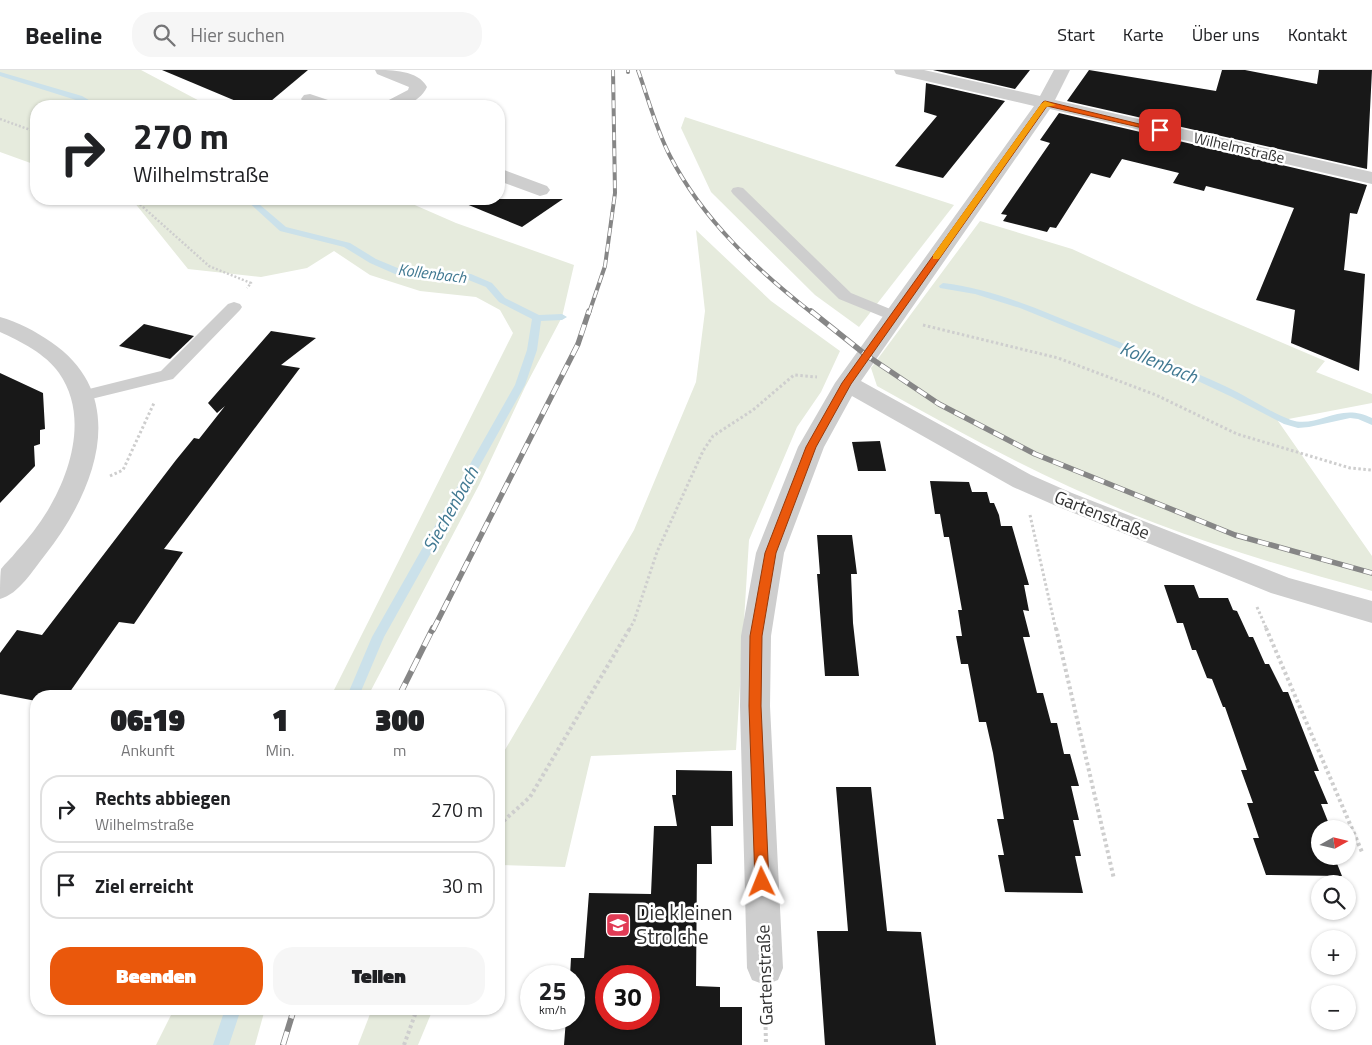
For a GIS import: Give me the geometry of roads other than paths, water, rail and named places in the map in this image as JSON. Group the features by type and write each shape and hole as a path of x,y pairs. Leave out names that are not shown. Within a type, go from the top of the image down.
{"street":[{"path":"383,70 416,83 418,87 415,93 402,100"},
{"name":"Wilhelmstraße","path":"902,70 1372,178"},
{"name":"Gartenstraße","path":"764,968 755,706 756,636 770,553 811,447 846,383 1045,103 1062,70"},
{"path":"505,176 540,190"},
{"path":"0,324 38,344 68,368 83,396 88,427 84,456 67,498 49,531 0,589"},
{"name":"Gartenstraße","path":"846,383 1022,481 1063,500 1281,586 1372,612"}],"lane":[{"path":"738,191 822,275 846,296 894,316"},
{"path":"83,396 167,375 234,307"}],"waterway":[{"name":"Kollenbach","path":"0,74 83,100"},
{"name":"Kollenbach","path":"255,205 283,229 347,245 373,261 398,272 468,276 489,285 502,300 537,318"},
{"name":"Kollenbach","path":"943,286 976,291 1023,306 1189,373 1288,422 1298,425 1309,424 1339,415 1350,414 1361,416 1372,422"},
{"name":"Kollenbach","path":"537,318 562,317"},
{"name":"Siechenbach","path":"356,690 378,637 520,385 532,350 537,318"},
{"name":"Siechenbach","path":"221,1045 231,1015"}],"railway":[{"path":"589,313 605,266 615,193 613,70"},
{"path":"638,70 665,146 683,179 698,201 732,242 751,261 812,313"},
{"path":"433,630 578,344 589,311"},
{"path":"811,311 866,355 939,404 1035,454 1235,535 1372,573"},
{"path":"402,690 433,628"},
{"path":"283,1045 292,1015"}],"place":[{"name":"Die kleinen Strolche","path":"618,925"}]}
